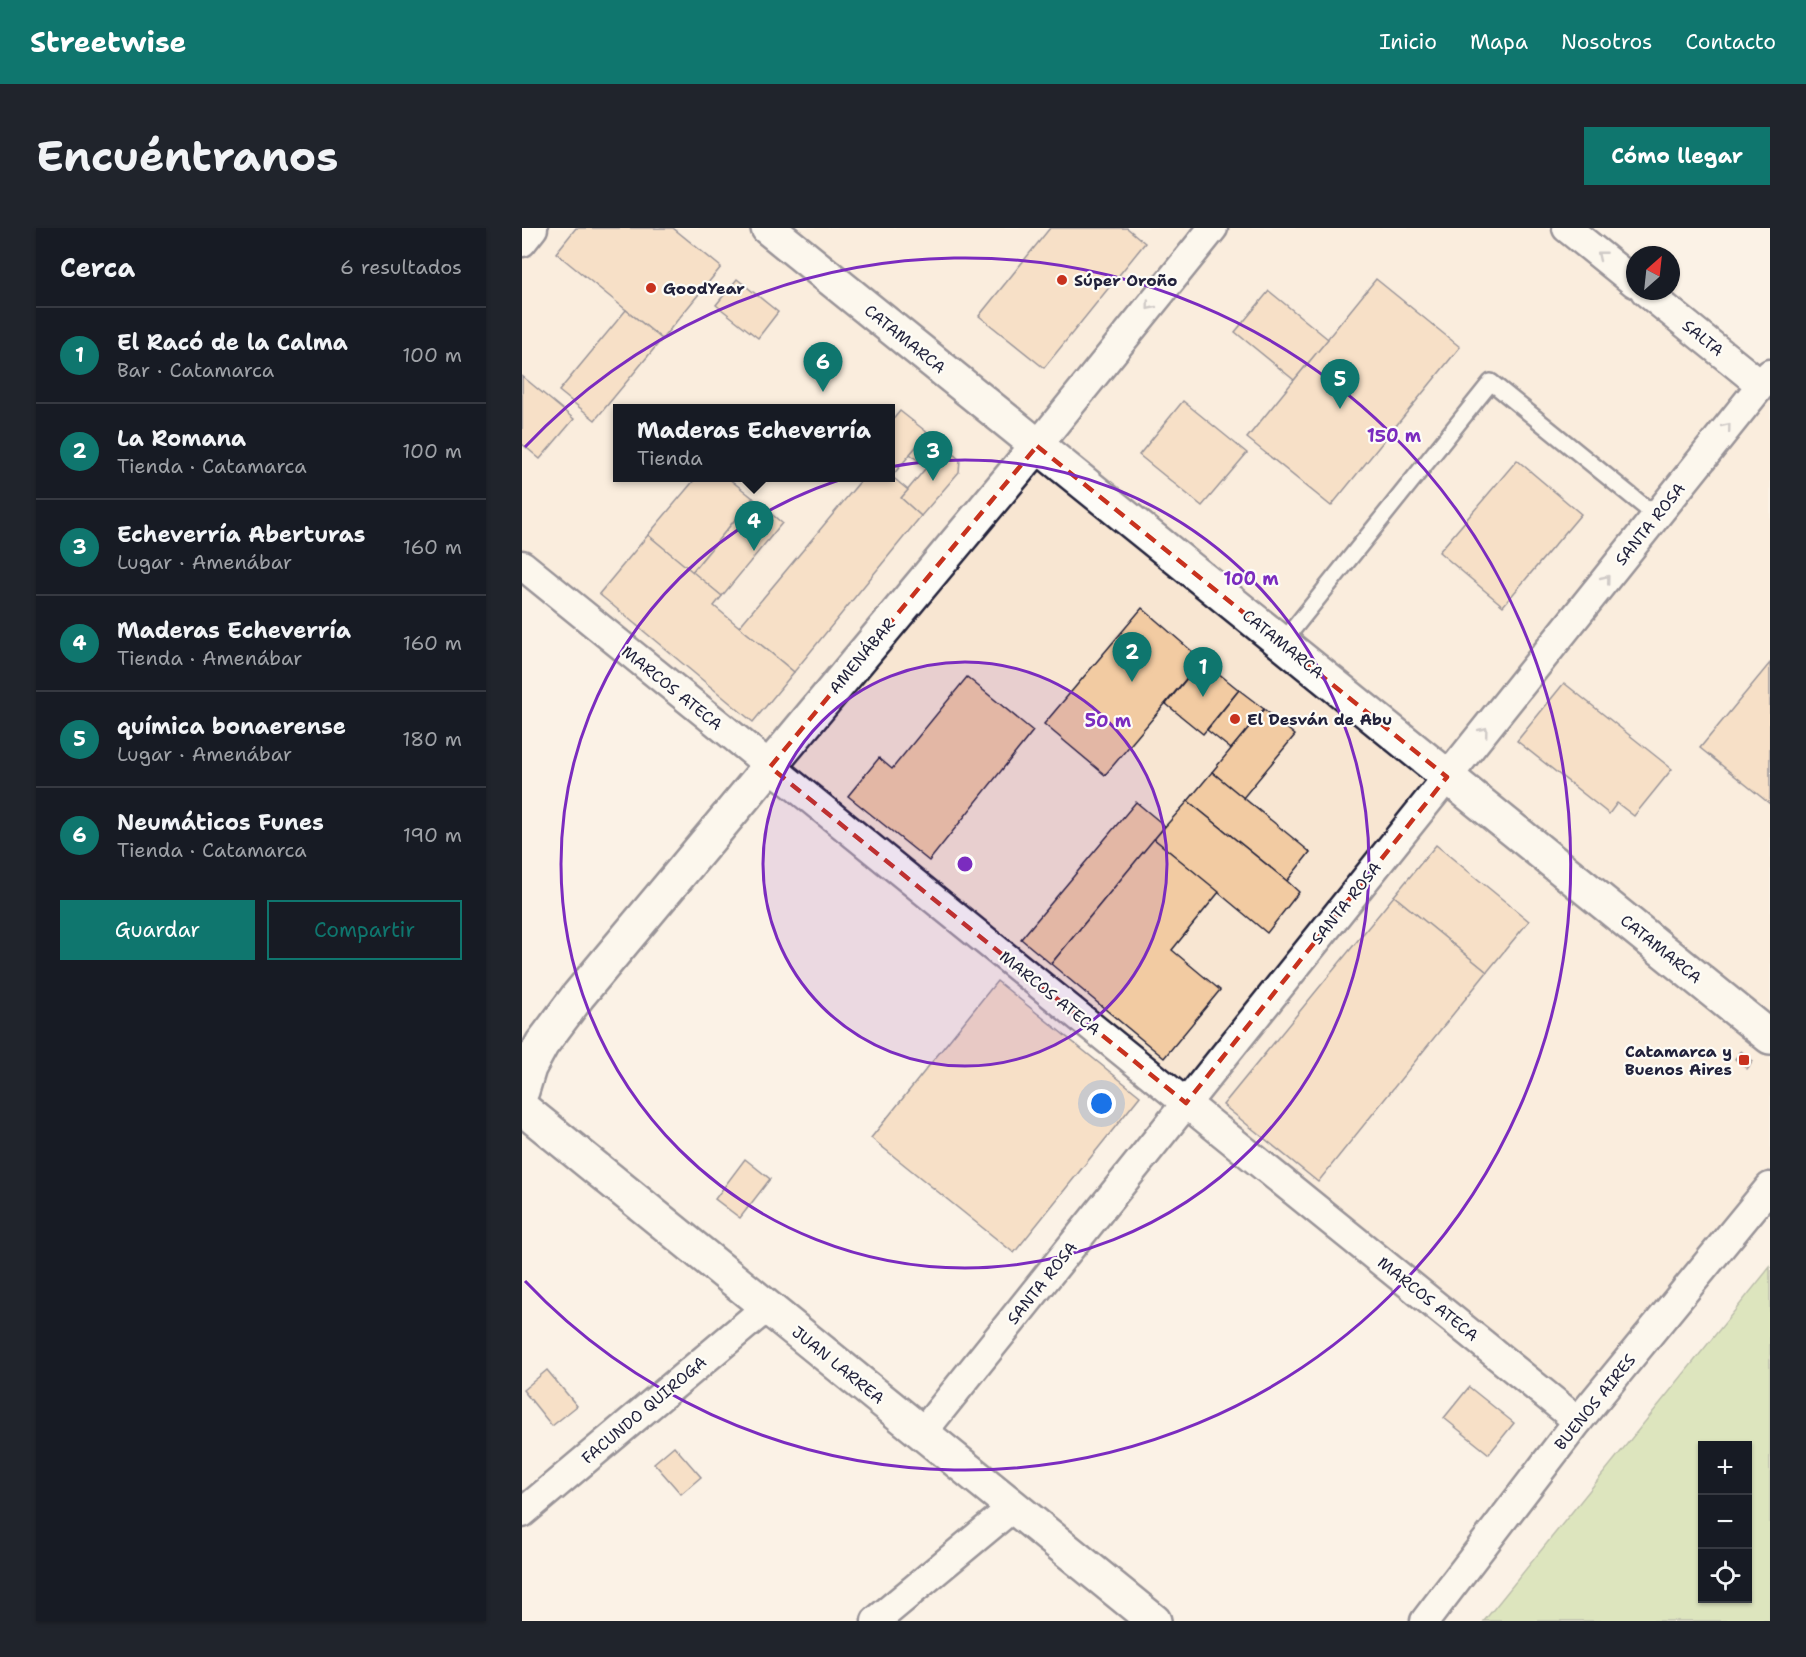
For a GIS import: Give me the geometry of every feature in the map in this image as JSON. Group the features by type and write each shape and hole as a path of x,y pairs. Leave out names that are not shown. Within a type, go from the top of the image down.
{"street":[{"path":"522,242 534,228"},
{"name":"CATAMARCA","path":"768,228 1770,1037"},
{"name":"AMENÁBAR","path":"522,1091 529,1068 538,1052 565,1013 607,960 1037,446 1213,228"},
{"path":"1567,228 1626,276"},
{"name":"SALTA","path":"1657,300 1766,379"},
{"name":"SANTA ROSA","path":"922,1433 1766,379"},
{"name":"MARCOS ATECA","path":"522,565 1578,1421"},
{"name":"JUAN LARREA","path":"522,1108 1154,1621"},
{"name":"BUENOS AIRES","path":"1425,1621 1578,1421 1770,1187"},
{"name":"FACUNDO QUIROGA","path":"522,1513 767,1307"},
{"path":"876,1621 1013,1507"}],"lane":[{"path":"1282,643 1491,382 1656,516"}],"highlighted area":[{"path":"1037,446 1447,777 1186,1103 770,767"}],"shaded area":[{"path":"533,228 1567,228 1626,270 1626,300 1667,300 1770,374 1770,1187 1578,1421 522,565 522,242"}],"green space":[{"path":"1770,1267 1770,1621 1484,1621"}],"building":[{"name":"GoodYear","path":"576,228 673,228 721,267 662,339 556,253"},
{"name":"Súper Oroño","path":"1050,228 1127,228 1145,243 1044,368 979,316"},
{"path":"737,279 778,312 758,338 716,305"},
{"path":"1376,279 1460,347 1331,506 1247,438"},
{"path":"1269,291 1328,339 1294,380 1235,332"},
{"path":"626,310 662,339 595,420 559,391"},
{"path":"522,376 574,419 540,459 522,444"},
{"path":"1183,401 1247,453 1202,506 1139,455"},
{"path":"900,411 928,433 895,472 895,417"},
{"path":"928,433 944,446 926,467 910,454"},
{"path":"944,446 960,460 959,472 921,516 901,498"},
{"path":"1517,460 1581,514 1503,606 1439,552"},
{"path":"895,479 908,490 901,498 921,516 794,672 739,627 860,482 895,482"},
{"path":"693,482 733,482 753,498 692,572 648,535"},
{"path":"753,498 782,523 722,596 692,572"},
{"path":"648,535 722,596 714,606 794,672 753,722 599,594"},
{"path":"1142,608 1202,660 1105,775 1044,724"},
{"path":"1202,660 1239,690 1203,734 1166,704"},
{"path":"1770,663 1770,804 1700,748"},
{"path":"967,677 1033,731 929,861 848,796 879,758 892,769"},
{"path":"1564,683 1672,769 1634,816 1617,803 1609,814 1517,741"},
{"name":"El Desván de Abu","path":"1239,690 1264,709 1231,749 1207,730"},
{"path":"1264,709 1295,735 1243,798 1212,772"},
{"path":"1212,772 1310,852 1287,881 1188,801"},
{"path":"1188,801 1299,892 1267,933 1154,839"},
{"path":"1136,802 1165,826 1051,964 1021,939"},
{"path":"1154,839 1219,892 1172,950 1220,990 1164,1058 1051,964"},
{"path":"1436,845 1529,921 1487,972 1394,896"},
{"path":"1394,896 1487,972 1318,1182 1223,1105"},
{"path":"997,981 1140,1096 1014,1253 871,1138"},
{"path":"1741,1051 1753,1061 1747,1069 1735,1059"},
{"path":"745,1159 770,1179 740,1218 715,1199"},
{"path":"547,1370 577,1406 552,1426 523,1390"},
{"path":"1469,1387 1514,1423 1489,1454 1444,1418"},
{"path":"674,1446 701,1477 681,1494 654,1463"}],"place":[{"name":"Súper Oroño","path":"1062,280"},
{"name":"GoodYear","path":"651,288"},
{"name":"Neumáticos Funes","path":"823,392"},
{"name":"química bonaerense","path":"1340,409"},
{"name":"Echeverría Aberturas","path":"933,481"},
{"name":"Maderas Echeverría","path":"754,551"},
{"name":"La Romana","path":"1132,682"},
{"name":"El Racó de la Calma","path":"1203,697"},
{"name":"El Desván de Abu","path":"1235,719"},
{"name":"Catamarca y Buenos Aires","path":"1744,1060"}]}
